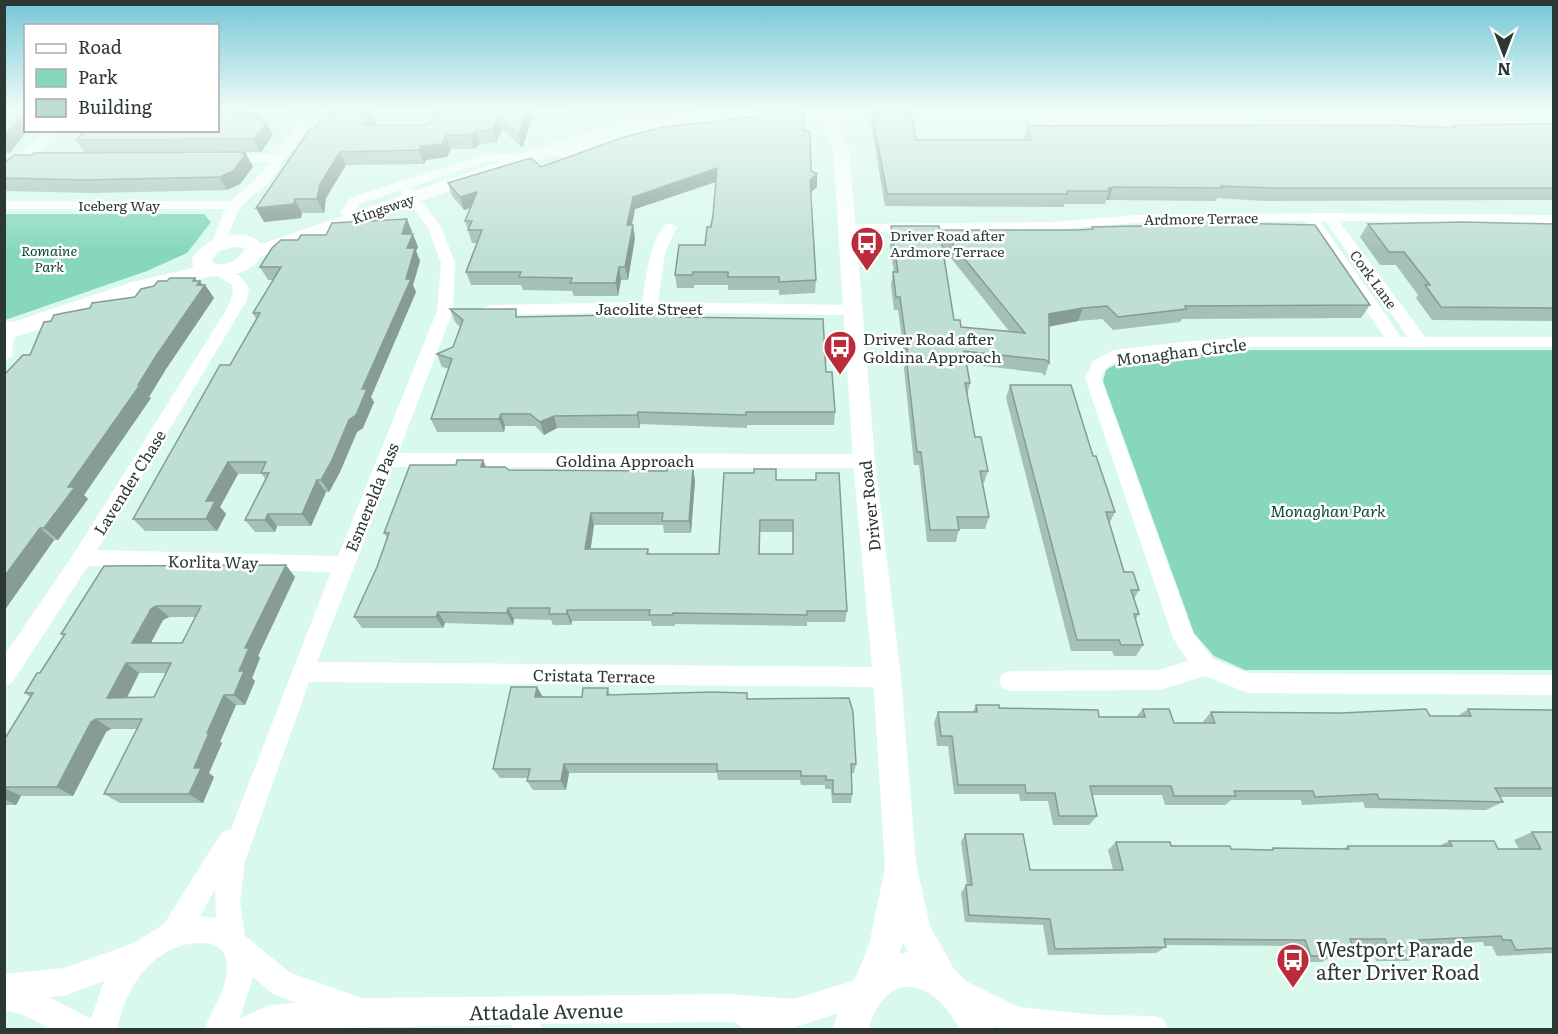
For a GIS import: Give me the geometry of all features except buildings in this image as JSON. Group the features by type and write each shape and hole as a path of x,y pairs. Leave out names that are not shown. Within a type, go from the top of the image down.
{"main road":[{"name":"Kingsway","path":"229,254 527,157"},
{"name":"Kingsway","path":"6,329 140,287 347,212 411,195 512,158"}],"street":[{"name":"Kingsway","path":"347,212 355,201 486,157"},
{"name":"Kingsway","path":"493,157 512,158"},
{"name":"Driver Road","path":"842,157 864,461 887,677 900,863 915,931 949,984 972,1012 979,1029"},
{"path":"4,178 25,158"},
{"path":"4,159 46,158"},
{"path":"209,158 280,158"},
{"path":"234,205 264,178 280,158"},
{"name":"Esmerelda Pass","path":"218,1029 233,1005 240,982 240,962 233,944 227,902 232,861 302,672 386,460 456,311 448,263 435,228 411,195"},
{"name":"Iceberg Way","path":"4,205 234,205"},
{"name":"Lavender Chase","path":"4,676 82,558 242,296 240,283 229,254 228,220 234,205"},
{"name":"Ardmore Terrace","path":"848,228 1051,226 1136,219 1310,217 1554,219"},
{"name":"Cork Lane","path":"1310,217 1396,342"},
{"name":"Cork Lane","path":"1329,217 1420,342"},
{"path":"649,307 658,253 670,227"},
{"path":"229,254 236,278 240,283"},
{"name":"Jacolite Street","path":"456,311 649,307 852,310"},
{"path":"4,356 6,329"},
{"name":"Monaghan Circle","path":"1205,666 1184,638 1108,423 1093,378 1100,365 1114,356 1192,346 1254,342 1554,342"},
{"name":"Goldina Approach","path":"386,460 864,461"},
{"name":"Korlita Way","path":"82,558 344,564"},
{"path":"1010,681 1160,680 1205,666 1248,683 1554,685"},
{"name":"Cristata Terrace","path":"302,672 887,677"},
{"name":"Esmerelda Pass","path":"174,933 252,805"},
{"name":"Driver Road","path":"850,1029 853,1012 866,989 887,940 900,863"},
{"name":"Attadale Avenue","path":"174,933 208,929 221,933 283,984 364,1012"},
{"path":"103,1029 105,1013 113,992 125,972 142,954 174,933"},
{"path":"4,988 64,982 142,954"},
{"path":"866,989 879,977 899,969 920,970 1017,1021 1099,1029 1154,1029"},
{"name":"Attadale Avenue","path":"245,1029 270,1019 364,1012 527,1020 728,1008 793,1013 816,1008 866,989"},
{"path":"4,997 25,1000 82,1029"},
{"name":"Attadale Avenue","path":"728,1008 782,1029"}],"green space":[{"name":"Romaine Park","path":"5,214 204,214 211,222 187,253 147,271 5,320"},
{"name":"Monaghan Park","path":"1238,350 1553,350 1553,670 1245,670 1214,656 1194,633 1103,381 1106,370 1120,362"}],"place":[{"name":"Driver Road after Ardmore Terrace","path":"867,272"},
{"name":"Driver Road after Goldina Approach","path":"840,376"},
{"name":"Westport Parade after Driver Road","path":"1293,989"}]}
